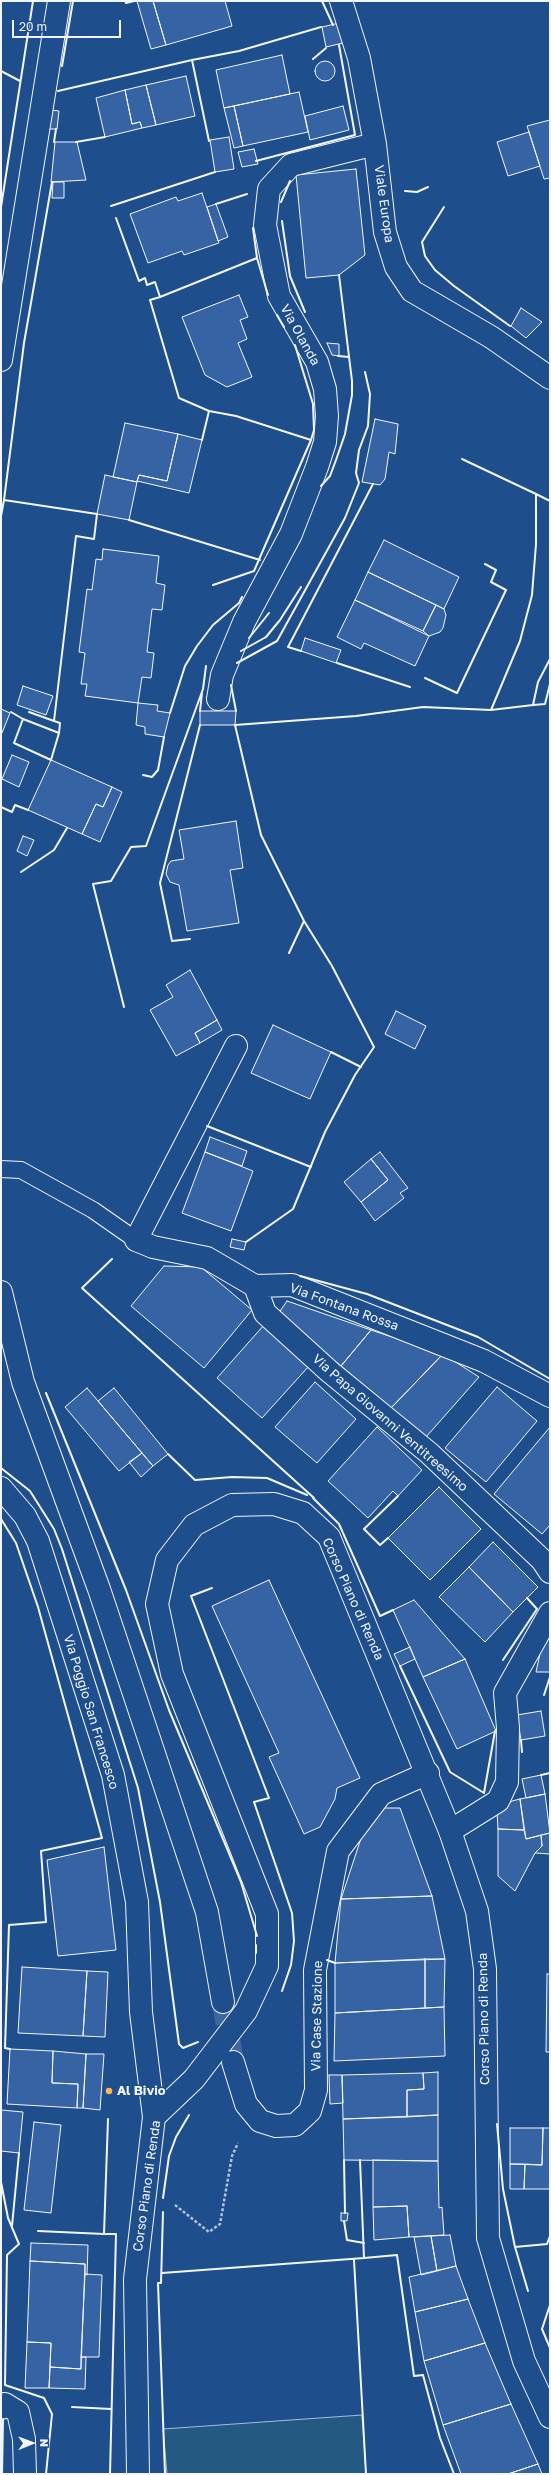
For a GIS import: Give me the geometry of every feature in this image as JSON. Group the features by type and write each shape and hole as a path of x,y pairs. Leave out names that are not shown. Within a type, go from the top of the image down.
{"street":[{"path":"1,360 59,1"},
{"name":"Viale Europa","path":"341,1 359,58 375,144 385,232 396,267 412,291 491,337 550,378"},
{"name":"Via Olanda","path":"218,699 222,675 244,622 291,534 317,467 325,442 327,423 325,388 317,362 279,296 265,225 269,189 292,165 375,144"},
{"path":"236,1046 136,1240 153,1247 208,1258 255,1286"},
{"name":"Via Fontana Rossa","path":"255,1286 292,1285 484,1361 550,1396"},
{"name":"Via Papa Giovanni Ventitreesimo","path":"255,1286 265,1313 330,1372 429,1453 542,1560 550,1572"},
{"path":"1,1292 23,1382 99,1589 207,1912 223,2002"},
{"name":"Via Poggio San Francesco","path":"1,1488 25,1516 38,1541 113,1775 137,1902 141,2012 154,2117"},
{"name":"Corso Piano di Renda","path":"138,2474 135,2279 154,2117 194,2079 246,2011 267,1966 267,1914 172,1674 156,1604 167,1560 194,1525 232,1505 274,1504 304,1513 329,1537 428,1773 450,1831 477,1911 485,1970 488,2238 524,2361 550,2417"},
{"path":"450,1831 498,1801 507,1782 508,1728 505,1693 550,1612"},
{"name":"Via Case Stazione","path":"233,2062 246,2104 260,2121 276,2126 295,2125 310,2111 316,2090 315,1970 338,1851 381,1794 428,1773"},
{"path":"1,2408 5,2404 18,2412 24,2439 25,2474"}],"lane":[{"path":"1,1169 21,1170 93,1210 136,1240"}],"path":[{"path":"146,2184 209,2232 220,2224 232,2156 253,2112"}],"shaded area":[{"path":"362,2415 366,2474 167,2474 163,2429"}],"building":[{"path":"137,1 153,1 166,45 151,49"},
{"path":"153,1 225,1 232,26 166,45"},
{"path":"339,23 343,43 326,47 322,27"},
{"path":"282,55 290,94 224,108 216,70"},
{"path":"325,61 332,64 335,71 332,78 325,81 318,78 315,71 318,64"},
{"path":"186,76 195,116 156,125 146,85"},
{"path":"146,85 156,125 142,128 140,122 132,124 125,90"},
{"path":"125,90 132,124 140,122 142,128 105,137 96,98"},
{"path":"299,92 308,132 243,146 234,106"},
{"path":"234,106 243,146 234,148 224,108"},
{"path":"343,106 349,130 310,140 305,116"},
{"path":"52,110 59,111 57,129 49,129"},
{"path":"550,120 550,178 544,179 527,126"},
{"path":"529,132 540,166 508,176 497,142"},
{"path":"229,137 234,169 215,172 210,140"},
{"path":"55,142 77,142 86,180 51,182"},
{"path":"254,149 258,164 242,167 238,152"},
{"path":"356,169 365,255 339,275 306,278 296,175"},
{"path":"53,182 64,182 64,198 52,198"},
{"path":"202,193 219,243 184,255 182,251 148,263 130,214 176,197 178,201"},
{"path":"216,204 228,237 218,241 207,207"},
{"path":"239,295 248,317 240,320 247,339 238,343 252,377 227,387 205,375 182,317"},
{"path":"521,308 542,322 526,338 511,326"},
{"path":"327,343 339,344 339,356 332,355"},
{"path":"375,419 398,424 395,454 389,452 385,479 380,485 362,482"},
{"path":"125,423 178,434 167,481 139,475 137,482 113,477"},
{"path":"178,434 202,440 189,493 137,481 139,475 167,481"},
{"path":"105,475 137,482 129,520 97,514"},
{"path":"384,540 459,577 444,609 368,572"},
{"path":"103,549 159,556 156,583 165,585 162,610 152,609 147,652 154,653 151,678 142,677 138,703 85,696 87,684 81,684 85,653 79,652 87,589 92,590 96,559 102,560"},
{"path":"368,572 436,605 423,631 355,600"},
{"path":"355,600 429,636 415,666 364,643 361,649 337,637"},
{"path":"436,605 444,609 446,615 443,628 440,632 429,636 423,631"},
{"path":"305,638 341,650 336,663 301,651"},
{"path":"23,686 53,696 46,715 17,705"},
{"path":"138,703 158,705 157,711 170,713 164,737 145,734 145,727 136,725"},
{"path":"1,709 10,713 2,733 1,733"},
{"path":"200,711 236,711 235,725 200,725"},
{"path":"12,755 29,762 19,787 2,779"},
{"path":"51,760 112,787 103,807 96,804 82,834 28,810"},
{"path":"112,787 122,792 100,842 82,834 96,804 103,807"},
{"path":"236,821 243,868 230,870 239,923 187,931 179,885 170,882 166,874 168,865 171,861 184,859 179,830"},
{"path":"23,836 34,840 27,856 17,851"},
{"path":"190,970 217,1020 195,1033 200,1043 176,1056 150,1010 173,997 166,985"},
{"path":"396,1011 426,1026 415,1049 385,1034"},
{"path":"217,1020 222,1030 200,1043 195,1033"},
{"path":"273,1025 331,1052 310,1099 251,1073"},
{"path":"210,1137 247,1151 242,1166 205,1152"},
{"path":"205,1152 253,1171 231,1231 182,1213"},
{"path":"380,1152 408,1188 400,1193 404,1198 375,1221 361,1202 388,1180 371,1159"},
{"path":"371,1159 388,1180 361,1202 344,1182"},
{"path":"232,1239 246,1242 244,1250 230,1247"},
{"path":"164,1266 201,1267 252,1310 204,1368 131,1306"},
{"path":"287,1301 371,1330 341,1366 276,1317"},
{"path":"264,1325 309,1366 262,1418 217,1378"},
{"path":"371,1330 443,1354 391,1408 341,1366"},
{"path":"443,1354 479,1377 426,1437 391,1408"},
{"path":"315,1382 356,1419 317,1463 275,1427"},
{"path":"497,1387 537,1421 486,1482 445,1448"},
{"path":"87,1388 142,1453 119,1471 65,1407"},
{"path":"114,1388 168,1454 153,1466 98,1401"},
{"path":"377,1427 422,1470 398,1496 393,1491 368,1518 328,1481"},
{"path":"550,1427 550,1525 542,1534 494,1494"},
{"path":"142,1453 153,1466 141,1477 129,1462"},
{"path":"439,1487 481,1529 430,1580 388,1538"},
{"path":"493,1542 538,1587 513,1612 469,1567"},
{"path":"469,1567 513,1612 485,1642 439,1597"},
{"path":"269,1580 360,1778 337,1788 335,1799 320,1827 304,1834 269,1757 279,1753 212,1606"},
{"path":"414,1600 465,1659 423,1677 393,1610"},
{"path":"544,1635 550,1636 550,1672 536,1672"},
{"path":"410,1647 415,1659 400,1666 394,1654"},
{"path":"465,1659 496,1731 457,1749 423,1677"},
{"path":"541,1711 545,1736 521,1740 517,1715"},
{"path":"541,1775 545,1794 526,1798 522,1779"},
{"path":"545,1794 550,1833 526,1839 520,1799"},
{"path":"520,1799 524,1830 498,1829 497,1812 512,1801"},
{"path":"371,1808 400,1808 432,1896 341,1899"},
{"path":"498,1829 524,1830 526,1839 541,1835 542,1846 535,1853 515,1891 498,1876"},
{"path":"550,1833 550,1854 535,1853 542,1846 541,1835"},
{"path":"104,1847 116,1950 58,1956 47,1860"},
{"path":"432,1896 445,1959 335,1963 341,1899"},
{"path":"425,1959 425,2008 335,2013 335,1963"},
{"path":"425,1959 445,1959 444,2007 425,2008"},
{"path":"22,1967 87,1971 83,2036 18,2033"},
{"path":"87,1971 108,1972 105,2037 83,2036"},
{"path":"547,1974 550,1974 550,2052 546,2052"},
{"path":"444,2007 445,2056 334,2061 335,2013"},
{"path":"10,2049 53,2051 52,2083 78,2084 77,2108 7,2104"},
{"path":"53,2051 86,2054 83,2108 77,2108 78,2084 52,2083"},
{"path":"86,2054 104,2054 100,2110 83,2108"},
{"path":"438,2072 438,2115 407,2117 407,2090 424,2089 423,2073"},
{"path":"423,2073 424,2089 407,2090 407,2117 343,2119 342,2075"},
{"path":"329,2075 342,2075 343,2103 330,2104"},
{"path":"1,2110 23,2112 19,2153 1,2151"},
{"path":"438,2115 438,2161 344,2160 343,2119"},
{"path":"34,2122 61,2125 51,2213 24,2210"},
{"path":"510,2128 543,2128 542,2165 510,2164"},
{"path":"543,2128 550,2128 550,2189 524,2189 525,2164 542,2165"},
{"path":"373,2160 438,2161 439,2208 442,2207 444,2235 409,2237 407,2206 373,2207"},
{"path":"510,2164 525,2164 524,2189 510,2189"},
{"path":"407,2206 409,2237 374,2240 373,2207"},
{"path":"341,2213 348,2213 347,2221 341,2221"},
{"path":"450,2235 456,2266 437,2271 431,2236"},
{"path":"431,2236 437,2271 421,2275 414,2237"},
{"path":"31,2243 88,2245 87,2275 85,2274 85,2264 30,2261"},
{"path":"30,2261 85,2264 81,2369 50,2367 51,2343 27,2342"},
{"path":"456,2266 468,2299 415,2312 409,2277"},
{"path":"85,2274 102,2275 99,2357 81,2357"},
{"path":"468,2299 485,2343 424,2361 415,2312"},
{"path":"27,2342 51,2343 49,2388 25,2388"},
{"path":"485,2343 511,2404 443,2425 424,2361"},
{"path":"81,2357 86,2357 85,2389 49,2388 50,2367 81,2369"},
{"path":"511,2404 538,2464 508,2474 461,2474 443,2425"},
{"path":"538,2464 542,2474 508,2474"}],"tunnel":[{"path":"223,2002 233,2062"}],"wall":[{"path":"1,207 33,1"},
{"path":"62,66 73,1"},
{"path":"125,1 126,3 134,1"},
{"path":"322,1 333,25"},
{"path":"209,141 192,60 239,51 321,27"},
{"path":"256,161 355,135 339,45"},
{"path":"313,59 326,48"},
{"path":"58,91 192,60"},
{"path":"1,71 20,81"},
{"path":"54,142 56,129"},
{"path":"76,142 105,137"},
{"path":"111,206 215,172"},
{"path":"281,202 290,181"},
{"path":"4,500 24,343 52,182"},
{"path":"405,191 417,192 428,187"},
{"path":"216,204 247,194"},
{"path":"444,207 422,242 425,256 435,270 454,286 510,326"},
{"path":"116,218 139,281 145,278 147,285 155,282 160,297 150,300 179,398 209,411 202,440"},
{"path":"282,221 290,276 305,312"},
{"path":"253,228 257,258 268,295"},
{"path":"160,297 257,258"},
{"path":"321,486 330,476 345,434 352,395 352,381 339,275"},
{"path":"277,315 284,327"},
{"path":"295,345 313,404 314,430 311,440"},
{"path":"338,356 349,357"},
{"path":"237,663 277,641 345,518 359,483 356,473 359,450 368,426 370,394 365,372"},
{"path":"209,411 236,416 311,440 254,571 213,585"},
{"path":"462,459 536,494 536,544 532,595 520,641 491,710"},
{"path":"301,651 288,647 373,484"},
{"path":"536,494 550,501"},
{"path":"1,516 4,500 97,514 94,539 76,536 54,721 60,723 59,733 51,760 14,743 23,719 11,712"},
{"path":"129,520 260,560"},
{"path":"425,678 457,693 506,590 491,582 496,570 485,564"},
{"path":"241,651 266,637 280,620 301,587"},
{"path":"170,713 185,666 197,646 213,625 239,603 242,597"},
{"path":"249,638 269,613"},
{"path":"289,953 304,921 261,835 235,725 356,716 423,707 491,710 533,705 538,682 550,659"},
{"path":"337,663 410,687"},
{"path":"124,1007 93,884 111,881 131,847 146,846 203,689 206,666"},
{"path":"533,705 545,704 550,684"},
{"path":"231,685 236,711"},
{"path":"200,711 202,693"},
{"path":"29,712 54,721"},
{"path":"23,719 59,733"},
{"path":"190,939 172,941 160,883 200,725"},
{"path":"143,775 152,777 158,770 164,737"},
{"path":"1,807 12,812 15,805 28,810"},
{"path":"21,872 54,850 67,828"},
{"path":"246,1242 293,1209 325,1132 355,1075 374,1047 332,966 304,921"},
{"path":"331,1052 361,1067"},
{"path":"207,1126 311,1167"},
{"path":"112,1259 82,1288 314,1498"},
{"path":"300,1276 367,1294 478,1337 550,1379"},
{"path":"46,1393 126,1590 169,1710 241,1882 257,1936"},
{"path":"168,1454 195,1480 232,1477 267,1478 307,1495"},
{"path":"1,1468 30,1491 54,1529 62,1549 138,1788 160,1902 179,2044 183,2048 198,2042"},
{"path":"388,1538 380,1545 364,1529 398,1496"},
{"path":"313,1498 339,1524 380,1616 393,1610"},
{"path":"1,1519 16,1543 38,1607 102,1838 41,1851 46,1922 9,1925 5,2048 10,2049"},
{"path":"212,1588 191,1596 269,1798 254,1802 292,1913 294,1941 291,1965 282,1991"},
{"path":"503,1660 537,1609 527,1598"},
{"path":"400,1666 450,1772 484,1793 495,1731"},
{"path":"544,1695 550,1677"},
{"path":"521,1740 522,1752"},
{"path":"541,1775 550,1773"},
{"path":"256,1945 256,1953"},
{"path":"327,1960 335,1963"},
{"path":"163,2198 169,2156 176,2137 189,2115"},
{"path":"108,2119 104,2234 116,2234 110,2474"},
{"path":"497,2124 503,2189 515,2247"},
{"path":"12,2226 19,2153"},
{"path":"344,2160 345,2213"},
{"path":"360,2160 364,2258 397,2255 414,2376 423,2375 440,2438 454,2474"},
{"path":"1,2182 8,2218 19,2244 7,2255 5,2385 44,2398 52,2414 46,2474"},
{"path":"163,2212 161,2283 158,2283 165,2474"},
{"path":"344,2221 347,2240 364,2243"},
{"path":"38,2231 104,2234"},
{"path":"528,2291 515,2247 547,2244 550,2236"},
{"path":"162,2273 364,2258"},
{"path":"354,2260 366,2474"},
{"path":"550,2305 542,2329 550,2348"},
{"path":"72,2407 111,2409"},
{"path":"2,2474 3,2419"}],"place":[{"name":"Al Bivio","path":"109,2091"}]}
